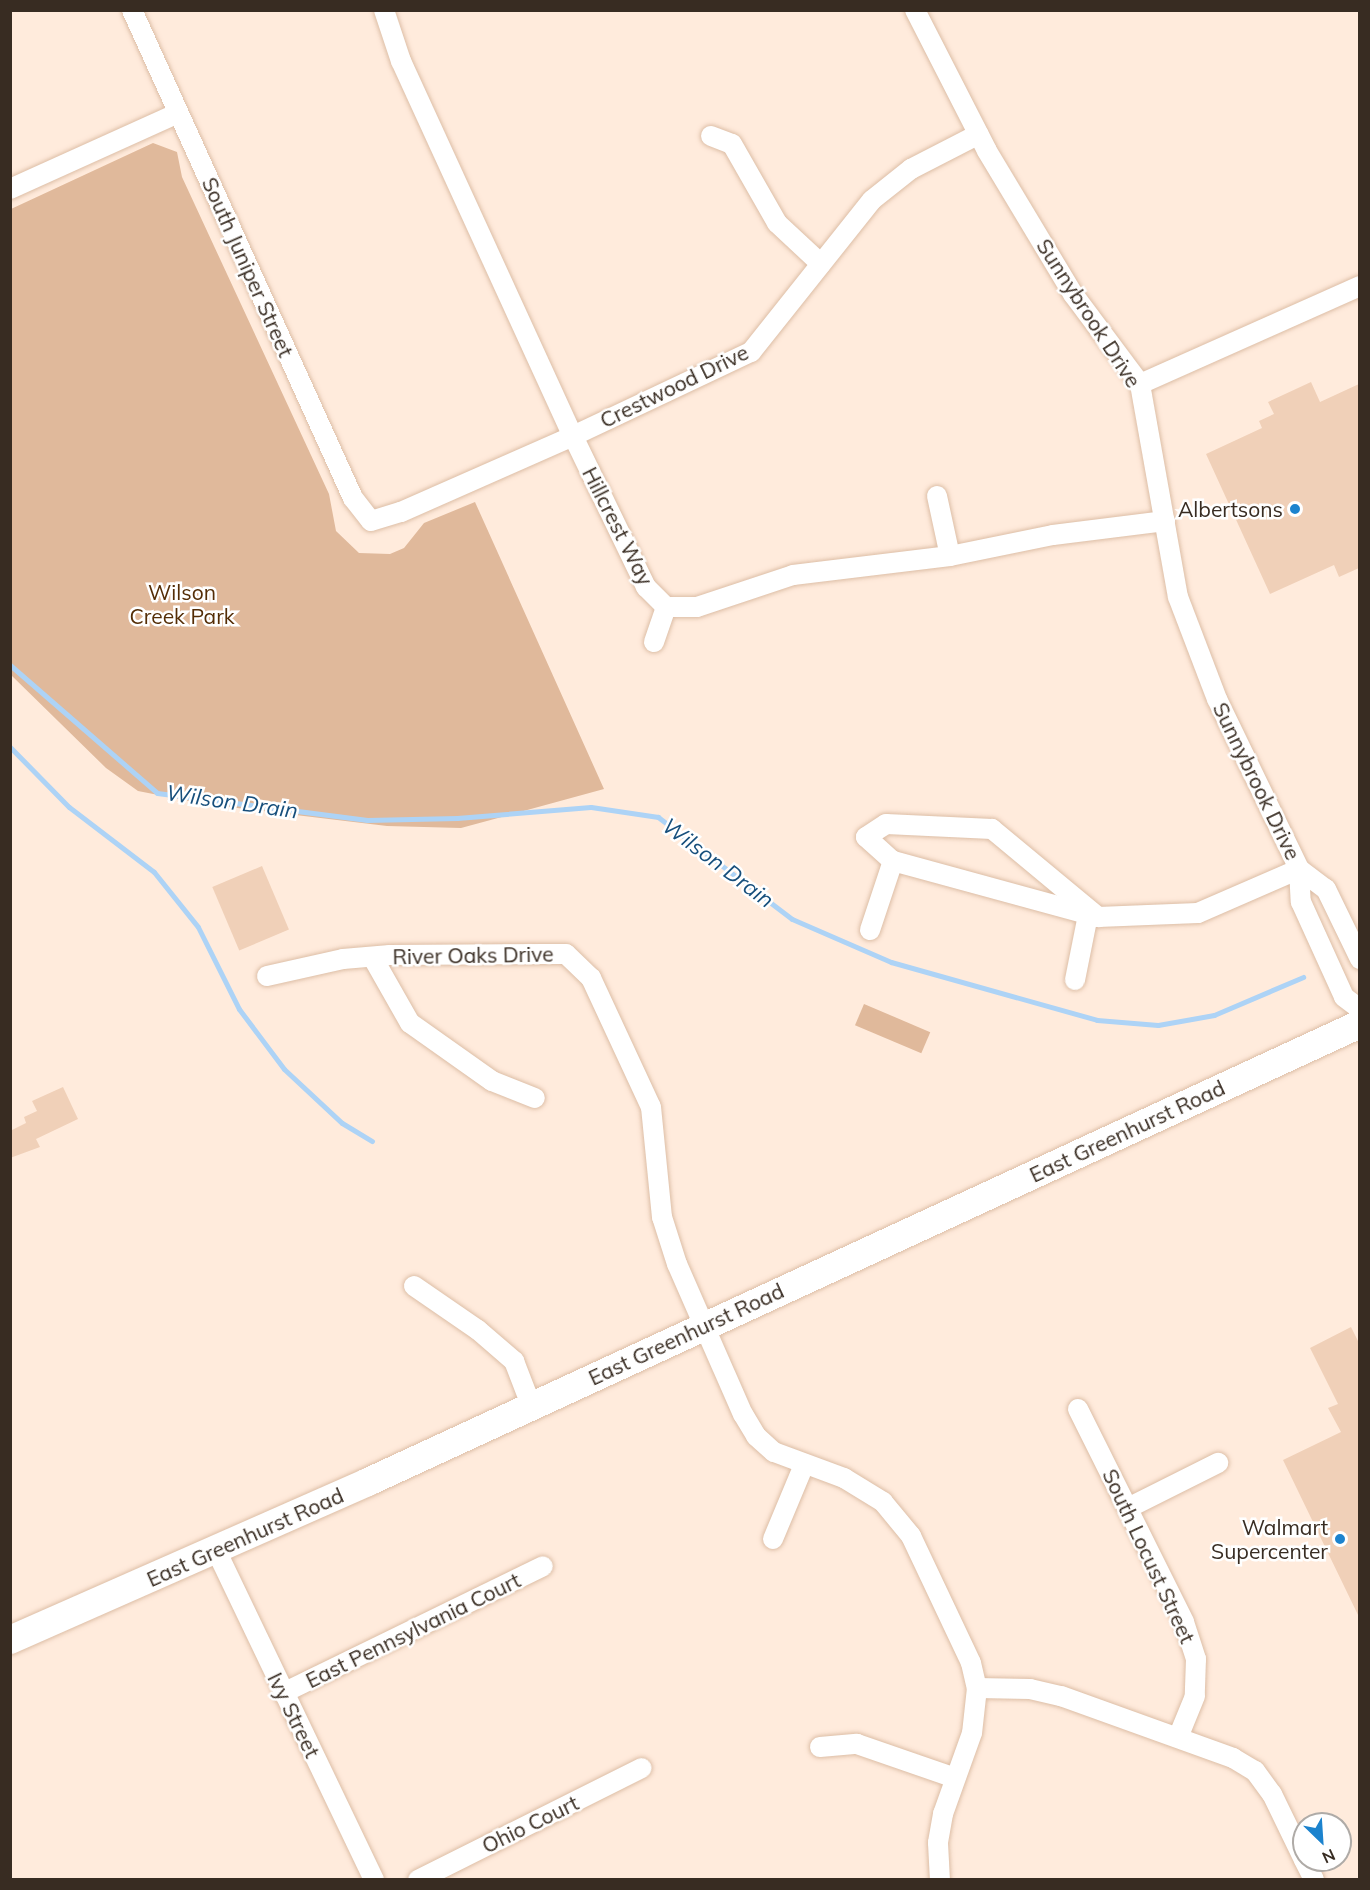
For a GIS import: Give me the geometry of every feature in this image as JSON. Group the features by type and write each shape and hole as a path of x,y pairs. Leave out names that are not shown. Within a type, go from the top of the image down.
{"main road":[{"name":"East Greenhurst Road","path":"10,1640 216,1550 1359,1024"}],"street":[{"name":"South Juniper Street","path":"132,10 353,498 371,521"},
{"name":"Hillcrest Way","path":"384,10 401,61 573,436 646,587 666,607 697,607 792,575 950,556 1053,535 1165,521"},
{"name":"Sunnybrook Drive","path":"915,10 979,134 1073,294 1140,384 1178,597 1213,688 1299,869 1301,902 1344,997 1359,1009"},
{"path":"10,189 178,113"},
{"name":"Crestwood Drive","path":"371,521 402,512 573,436 751,352 886,186 979,134"},
{"path":"711,136 732,144 777,223 821,264"},
{"path":"1140,384 1359,286"},
{"path":"937,496 950,556"},
{"path":"654,642 666,607"},
{"path":"1093,916 992,829 886,824 866,837 893,861 1093,916 1198,913 1299,869"},
{"path":"870,930 893,861"},
{"name":"Sunnybrook Drive","path":"1299,869 1326,889 1359,959"},
{"path":"1075,980 1093,916"},
{"name":"River Oaks Drive","path":"267,976 343,959 390,955 566,954 591,978 651,1107 662,1217 677,1264 704,1325"},
{"name":"River Oaks Drive","path":"373,958 410,1023 492,1081 536,1098"},
{"path":"414,1286 478,1330 513,1362 531,1405"},
{"path":"704,1325 756,1436 774,1452 844,1478 883,1502 911,1536 962,1637 977,1688 972,1733 955,1778 938,1843 940,1880"},
{"name":"South Locust Street","path":"1078,1409 1184,1622 1196,1659 1195,1696 1179,1735"},
{"path":"1128,1508 1218,1462"},
{"path":"773,1539 804,1465"},
{"name":"Ivy Street","path":"216,1550 375,1880"},
{"name":"East Pennsylvania Court","path":"283,1693 543,1566"},
{"path":"977,1688 1030,1689 1061,1696 1179,1735 1233,1758 1255,1772 1272,1794 1292,1835"},
{"path":"820,1747 857,1744 955,1778"},
{"name":"Ohio Court","path":"418,1880 642,1768"}],"green space":[{"name":"Wilson Creek Park","path":"153,143 177,152 182,177 329,494 336,531 359,553 390,554 404,548 424,523 475,502 604,789 461,828 387,826 204,804 138,791 106,768 11,675 11,209"},
{"path":"864,1004 930,1032 921,1053 855,1025"}],"building":[{"name":"Albertsons","path":"1311,382 1320,402 1359,384 1359,568 1339,577 1334,565 1270,594 1206,454 1262,428 1259,421 1274,414 1268,402"},
{"path":"262,866 289,930 239,951 212,887"},
{"path":"63,1087 78,1119 36,1139 40,1147 10,1158 10,1131 26,1123 24,1117 37,1111 32,1101"},
{"name":"Walmart Supercenter","path":"1351,1327 1359,1343 1359,1617 1283,1460 1341,1432 1328,1408 1338,1404 1310,1348"}],"waterway":[{"name":"Wilson Drain","path":"10,665 157,793 367,820 457,818 591,807 658,817 792,919 891,962 1097,1020 1158,1025 1214,1015 1303,977"},
{"path":"10,747 69,807 154,872 198,927 239,1009 284,1069 342,1123 372,1141"}],"place":[{"name":"Albertsons","path":"1295,509"},
{"name":"Walmart Supercenter","path":"1340,1539"}]}
